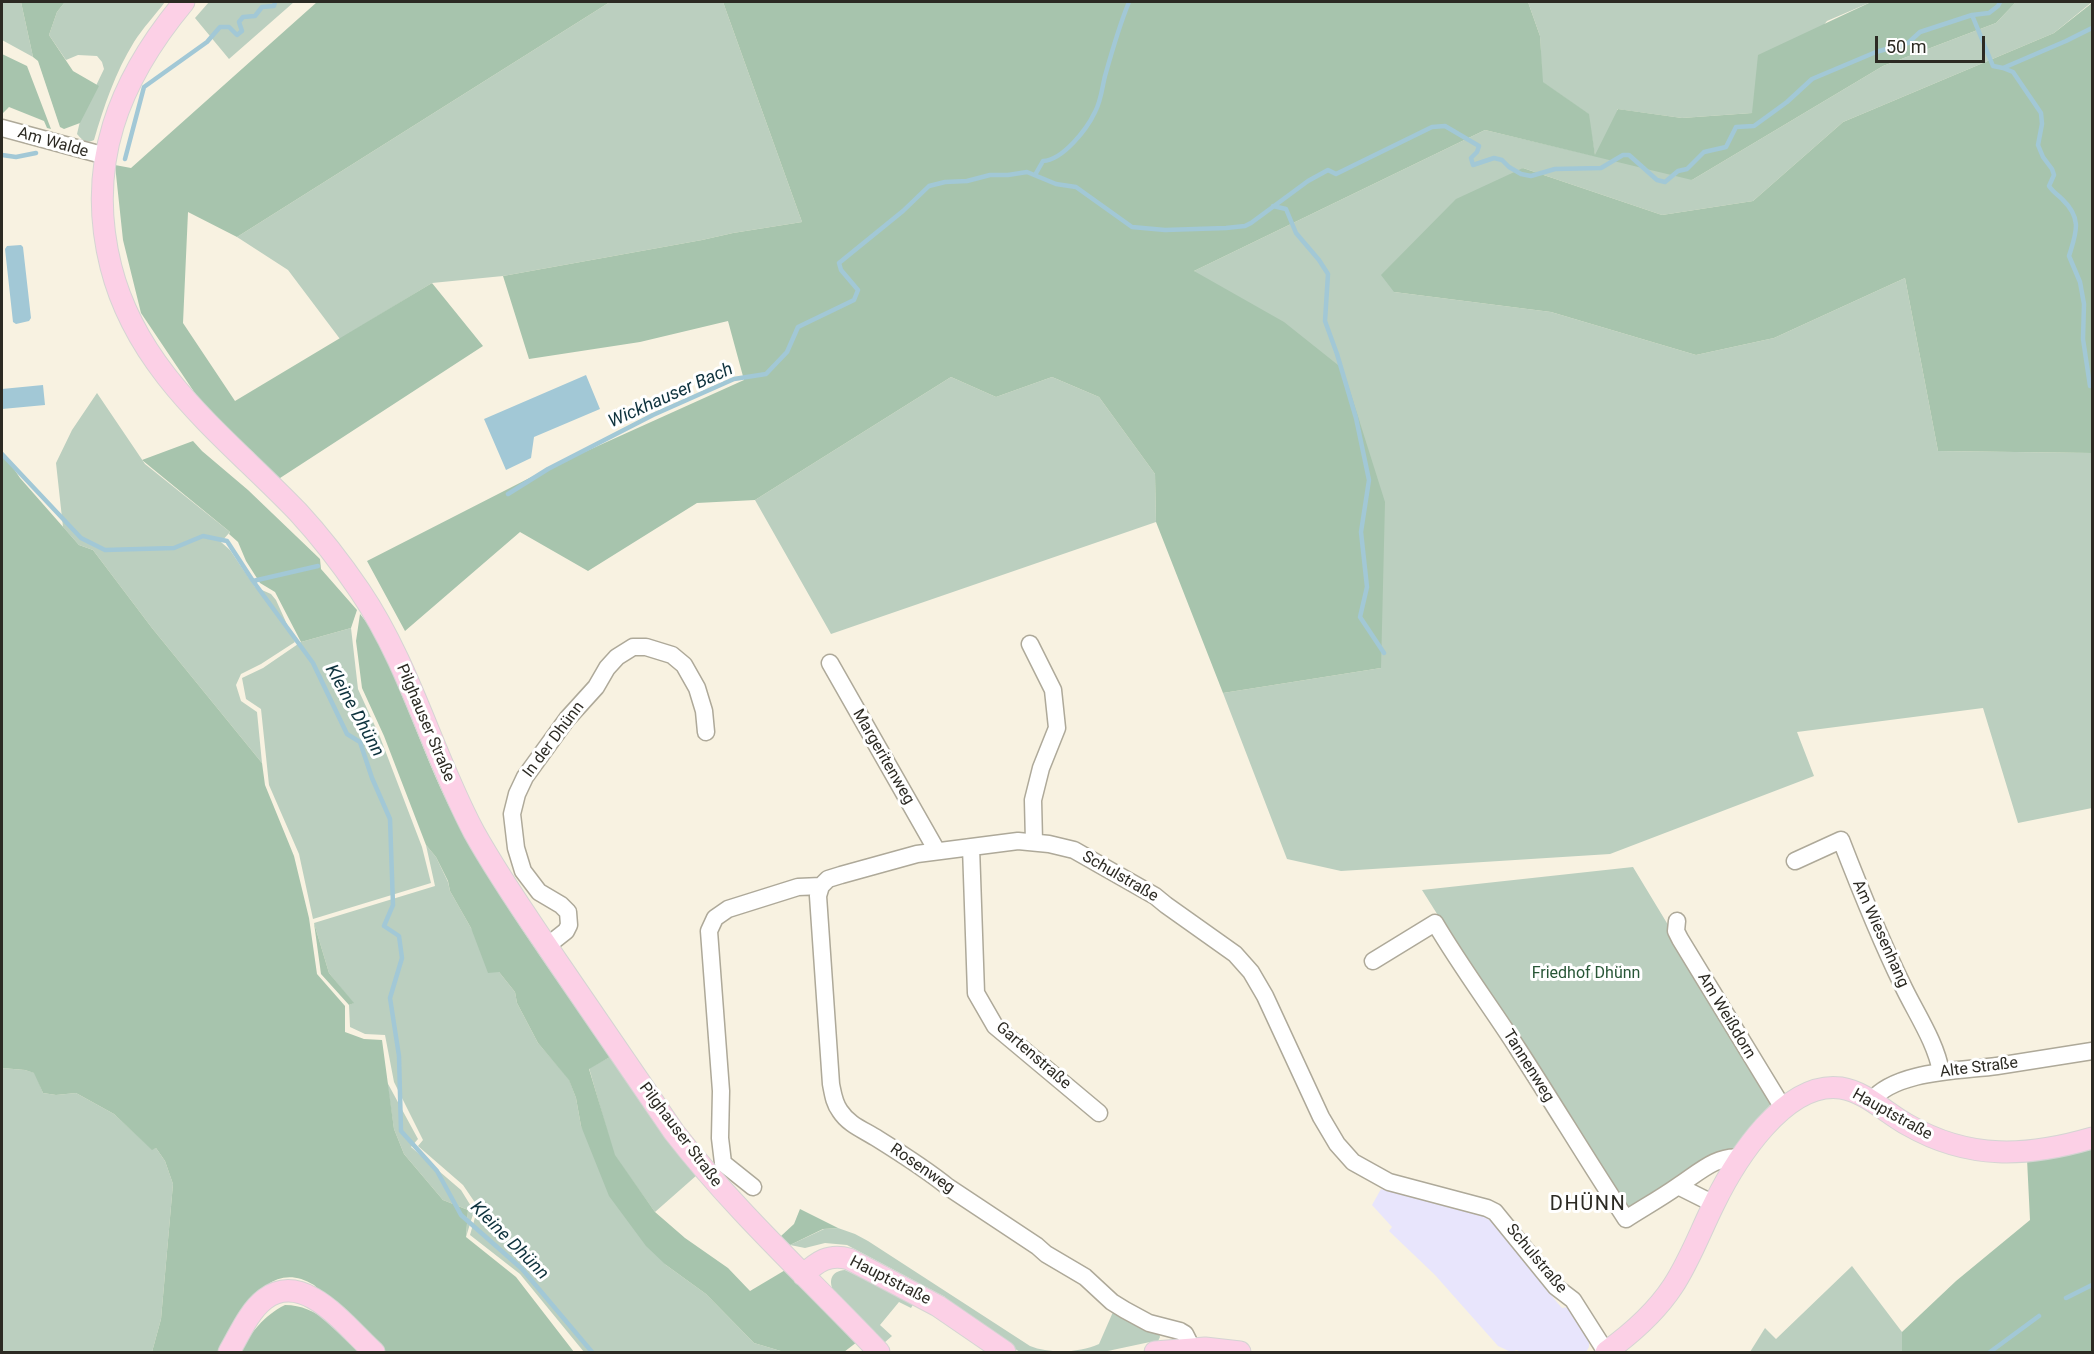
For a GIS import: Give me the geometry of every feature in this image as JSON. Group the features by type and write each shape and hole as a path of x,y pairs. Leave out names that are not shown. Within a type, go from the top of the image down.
{"main road":[{"name":"Pilghauser Straße","path":"184,2 154,39 135,70 116,112 106,156 102,199 107,248 118,290 139,338 156,365 185,400 299,514 328,546 361,592 401,664 452,787 474,831 508,888 674,1132 706,1174 803,1275"},
{"name":"Hauptstraße","path":"1606,1352 1644,1320 1672,1287 1689,1259 1714,1204 1741,1158 1765,1127 1784,1108 1804,1095 1824,1089 1840,1088 1852,1091 1916,1130 1946,1143 1969,1149 2005,1153 2032,1152 2092,1138"},
{"name":"Hauptstraße","path":"803,1275 828,1258 837,1256 849,1259 925,1298 1005,1353"},
{"path":"803,1275 879,1353"},
{"path":"229,1353 249,1319 265,1299 278,1292 290,1290 303,1292 315,1299 374,1353"},
{"path":"1155,1353 1192,1348 1216,1348 1240,1353"}],"street":[{"name":"Am Walde","path":"2,128 106,156"},
{"path":"1030,644 1053,690 1057,728 1041,768 1033,800 1034,842"},
{"name":"In der Dhünn","path":"547,946 566,931 569,925 568,912 539,892 523,871 516,848 512,814 517,794 525,777 567,719 596,687 616,657 633,647 646,647 672,655 684,665 697,688 704,711 706,732"},
{"name":"Margeritenweg","path":"830,663 937,851"},
{"name":"Am Wiesenhang","path":"1795,861 1841,840 1874,925 1916,1015 1938,1055 1941,1072"},
{"name":"Schulstraße","path":"753,1188 723,1163 720,1138 721,1091 709,930 715,918 728,909 798,887 821,886 828,879 897,859 937,851 1018,841 1034,842 1074,850 1108,868 1155,896 1234,954 1259,984 1321,1117 1337,1144 1353,1162 1389,1182 1495,1212 1556,1287 1573,1300 1606,1352"},
{"name":"Gartenstraße","path":"971,847 976,993 996,1026 1099,1113"},
{"name":"Rosenweg","path":"821,886 818,896 831,1084 833,1096 840,1111 863,1131 936,1177 1046,1254 1076,1271 1112,1302 1149,1323 1185,1334 1192,1348"},
{"name":"Am Weißdorn","path":"1677,921 1676,931 1680,939 1784,1108"},
{"name":"Tannenweg","path":"1373,961 1435,923 1626,1219 1697,1172 1720,1160 1732,1157 1741,1158"},
{"name":"Alte Straße","path":"1871,1101 1884,1089 1941,1072 2035,1061 2092,1051"},
{"path":"1678,1186 1714,1204"}],"shaded area":[{"path":"1381,1189 1485,1217 1491,1221 1562,1308 1568,1307 1589,1338 1589,1347 1586,1352 1519,1352 1517,1350 1511,1352 1498,1346 1435,1275 1389,1231 1392,1227 1372,1205"}],"green space":[{"path":"2,2 21,2 33,57 2,40"},
{"path":"21,2 65,2 57,12 49,35 73,71 99,86 80,123 64,129 60,127 38,61 33,57"},
{"path":"65,2 165,2 127,54 111,90 94,140 89,142 82,140 77,134 81,117 104,69 97,56 78,55 66,60 49,35 57,12"},
{"path":"209,2 294,2 229,59 195,18"},
{"path":"317,2 610,2 237,237 188,212 183,323 235,401 432,283 483,346 277,480 253,452 211,417 141,313 123,240 115,165 131,168"},
{"path":"610,2 723,2 802,222 503,276 432,283 340,339 288,270 237,237"},
{"path":"723,2 1528,2 1540,36 1543,82 1589,114 1595,155 1618,109 1682,118 1752,113 1758,55 1871,2 2016,2 1996,23 1883,66 1692,180 1485,130 1194,271 1284,322 1343,369 1385,502 1381,668 1223,693 1156,522 1155,474 1099,397 1052,377 996,397 951,377 755,500 697,503 588,571 520,532 405,631 367,561 549,468 744,380 728,321 640,342 529,359 503,276 802,222"},
{"path":"1528,2 1871,2 1827,21 1752,113 1682,118 1617,109 1692,180 1883,66 1996,23 2016,2 2092,2 2054,33 1843,122 1753,201 1662,215 1523,168 1394,292 1551,312 1696,355 1774,338 1905,278 1938,451 2092,453 2092,808 2018,823 1983,708 1797,732 1814,776 1610,854 1341,871 1287,859 1223,693 1381,668 1194,271 1485,130 1595,156 1588,114 1542,82 1540,36"},
{"path":"2092,3 2092,453 1938,451 1905,278 1774,338 1696,355 1551,312 1394,292 1381,275 1456,199 1523,168 1662,215 1753,201 1843,122 2054,33"},
{"path":"2,54 27,66 51,129 47,128 44,121 9,107 2,114"},
{"path":"951,377 996,397 1052,377 1099,397 1155,474 1156,522 831,634 755,500"},
{"path":"97,393 145,464 230,532 221,542 230,550 255,587 271,594 276,600 295,642 241,674 236,685 241,701 257,712 262,763 152,628 93,550 79,545 63,527 56,463 72,430"},
{"path":"193,441 320,559 321,569 357,610 351,628 301,642 275,592 260,583 246,561 238,542 229,534 230,532 142,460"},
{"path":"2,451 20,478 79,545 93,550 152,628 262,763 265,785 294,856 309,918 317,974 345,1006 345,1032 364,1039 382,1040 394,1129 404,1154 443,1200 468,1210 466,1237 516,1277 574,1352 384,1352 314,1285 297,1278 281,1278 268,1284 245,1308 219,1352 152,1352 161,1319 173,1184 165,1161 156,1148 152,1150 114,1114 76,1093 56,1095 43,1093 34,1073 2,1068"},
{"path":"360,614 383,651 435,776 465,837 524,933 610,1057 589,1069 615,1155 655,1212 685,1238 728,1268 750,1291 787,1269 857,1342 844,1352 784,1352 754,1343 706,1294 666,1265 646,1246 609,1196 581,1126 576,1098 569,1080 538,1043 517,1003 515,992 499,972 488,973 471,928 450,891 448,881 436,857 426,845 384,736 362,688 356,641"},
{"path":"351,628 358,689 380,737 422,847 431,883 313,919 299,854 269,785 261,709 246,699 242,678 263,668 301,642"},
{"path":"426,845 436,857 450,891 471,928 499,972 515,992 517,1003 538,1043 569,1079 576,1098 581,1126 666,1265 706,1294 754,1343 784,1352 584,1352 520,1274 470,1235 478,1207 463,1185 418,1146 423,1140 394,1082 385,1035 365,1034 350,1027 349,1005 353,1003 329,973 314,923 435,886"},
{"name":"Friedhof Dhünn","path":"1633,867 1774,1100 1734,1150 1630,1208 1626,1207 1553,1098 1422,890"},
{"path":"314,923 329,973 354,1003 349,1005 321,974"},
{"path":"610,1057 673,1148 697,1175 655,1212 614,1155 589,1068"},
{"path":"2,1068 35,1073 43,1093 56,1095 76,1093 114,1114 152,1149 156,1148 165,1161 173,1184 161,1319 152,1352 2,1352"},
{"path":"387,1082 418,1139 411,1147 461,1190 474,1211 466,1237 468,1210 443,1200 404,1154 394,1129"},
{"path":"2092,1143 2092,1352 1902,1352 1902,1332 1956,1281 2030,1220 2027,1159"},
{"path":"800,1209 838,1228 823,1229 790,1245 781,1236 794,1224"},
{"path":"838,1228 868,1241 1038,1349 1064,1351 1099,1344 1113,1312 1138,1327 1159,1333 1160,1337 1157,1343 1150,1342 1103,1352 1020,1352 942,1303 945,1297 847,1245 825,1243 805,1248 790,1245 824,1229"},
{"path":"1852,1266 1902,1332 1902,1352 1750,1352 1765,1328 1776,1339"},
{"path":"845,1270 914,1303 911,1308 899,1302 880,1325 892,1336 884,1343 834,1292 831,1284 832,1277 837,1272"},
{"path":"285,1305 308,1309 317,1314 336,1328 361,1352 239,1352 259,1325 270,1314"}],"water":[{"path":"21,245 31,318 29,321 16,324 13,322 5,249 7,246"},
{"path":"586,375 600,409 534,437 531,458 506,470 484,419"},
{"path":"43,385 45,405 2,409 2,389"}],"waterway":[{"path":"125,159 144,87 207,42 220,27 229,27 237,35 242,31 239,22 243,17 255,16 262,7 274,6 275,2"},
{"path":"1035,175 1043,161 1066,150 1091,119 1099,103 1113,48 1129,2"},
{"name":"Wickhauser Bach","path":"508,494 548,469 653,415 734,379 766,374 787,352 798,327 854,300 858,290 841,270 839,263 903,211 929,186 945,182 967,181 990,175 1027,172 1056,184 1076,187 1132,227 1165,230 1245,226 1308,181 1328,170 1336,174 1432,127 1445,126 1479,146 1471,158 1473,165 1494,158 1502,160 1521,174 1531,176 1555,169 1601,168 1623,155 1629,155 1657,180 1665,182 1678,171 1687,169 1704,152 1726,147 1736,127 1754,126 1787,102 1812,79 1876,52 1908,43 1920,32 1972,15 1989,13 2000,2"},
{"name":"Wickhauser Bach","path":"1972,15 1993,66 2003,68 2092,28"},
{"path":"2003,68 2013,72 2041,113 2042,124 2038,145 2054,175 2049,186 2069,206 2075,220 2075,233 2069,256 2080,282 2084,304 2083,339 2090,386"},
{"path":"2,155 16,157 36,153"},
{"path":"1273,206 1286,209 1296,233 1328,274 1325,321 1356,418 1369,480 1361,532 1367,587 1360,617 1384,653"},
{"name":"Kleine Dhünn","path":"2,454 81,538 105,550 174,548 203,536 227,541 313,663 347,734 360,742 372,778 390,819 393,905 384,926 399,936 402,958 390,998 399,1056 401,1131 437,1171 461,1215 522,1269 592,1352"},
{"name":"Wickhauser Bach","path":"253,581 318,566"},
{"path":"2066,1298 2092,1285"},
{"path":"1990,1352 2039,1316"}],"district":[{"name":"DHÜNN","path":"1588,1205"}]}
